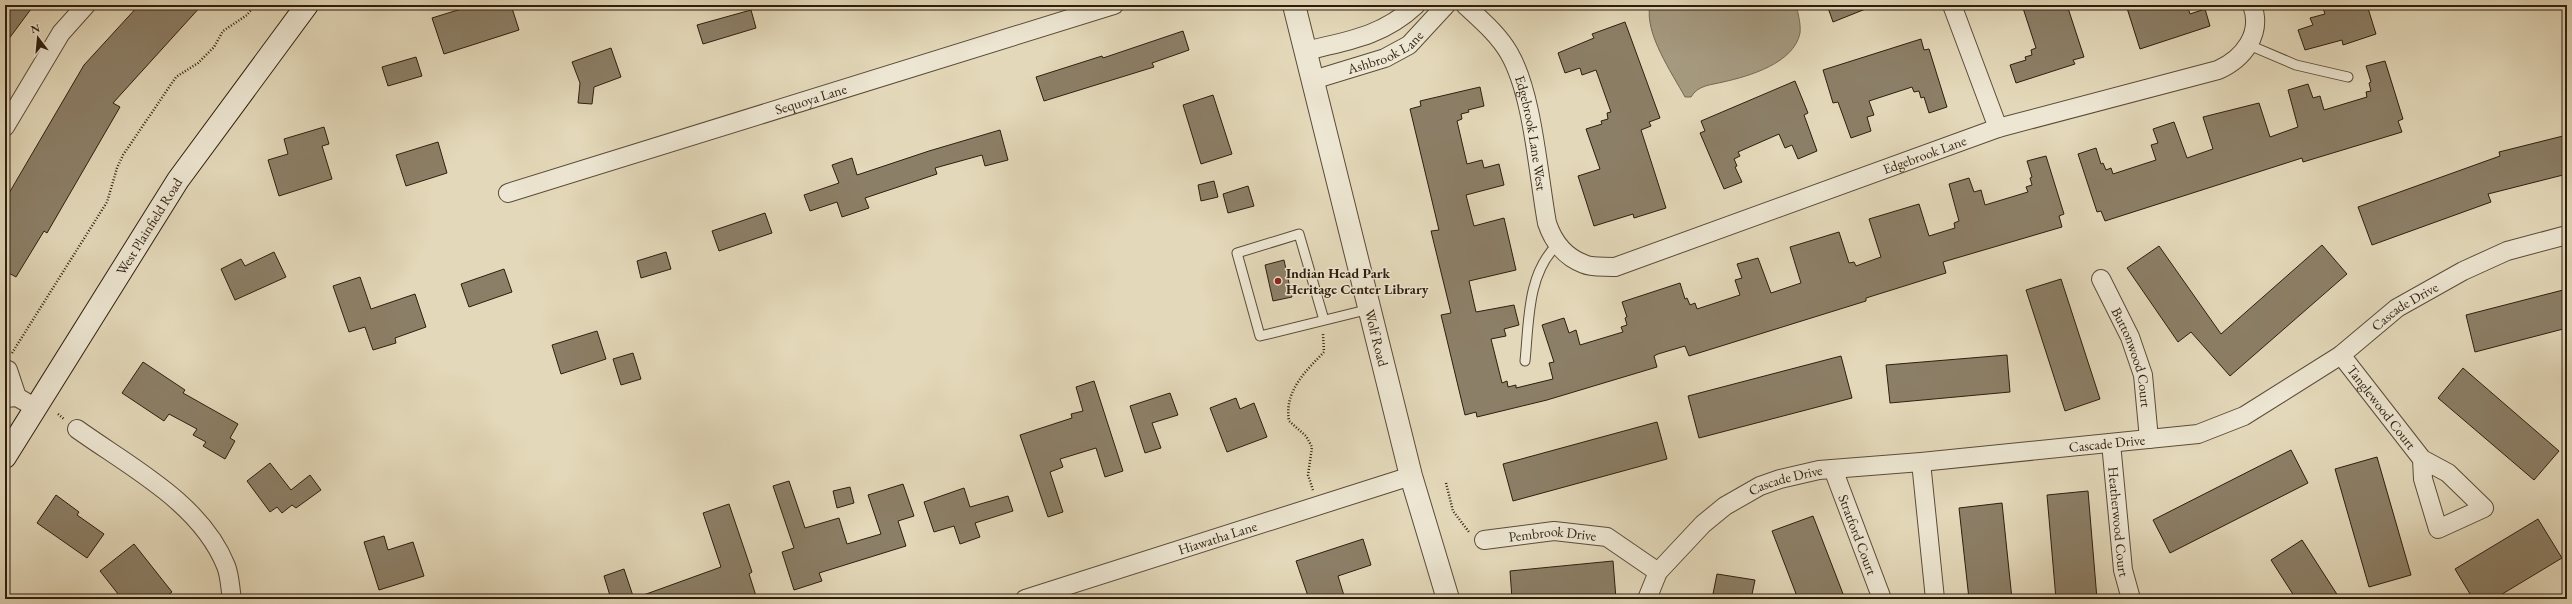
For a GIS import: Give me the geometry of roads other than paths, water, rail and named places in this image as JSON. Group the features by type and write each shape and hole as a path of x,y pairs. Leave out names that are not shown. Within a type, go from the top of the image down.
{"street":[{"path":"5,127 61,34 86,5"},
{"name":"West Plainfield Road","path":"5,457 178,180 307,5"},
{"name":"Sequoya Lane","path":"508,192 1114,5"},
{"name":"Wolf Road","path":"1294,5 1411,476 1448,599"},
{"name":"Ashbrook Lane","path":"1305,51 1361,37 1398,21 1416,5"},
{"name":"Ashbrook Lane","path":"1312,80 1385,58 1409,45 1446,5"},
{"name":"Edgebrook Lane West","path":"1465,5 1496,34 1516,67 1524,88 1546,223 1557,245 1584,265"},
{"path":"1952,5 1998,128"},
{"path":"2251,39 2256,20 2252,5"},
{"name":"Edgebrook Lane","path":"1584,265 1616,267 1998,128 2218,70 2241,56 2251,39"},
{"name":"Cascade Drive","path":"1647,599 1658,572 1703,524 1743,495 1780,479 1805,472 2198,434 2244,416 2341,355 2397,308 2463,271 2507,251 2567,236"},
{"name":"Buttonwood Court","path":"2100,279 2130,337 2144,375 2149,439"},
{"name":"Tanglewood Court","path":"2341,355 2422,459"},
{"path":"7,363 11,397 36,408"},
{"path":"78,429 189,510 210,534 227,567 232,599"},
{"name":"Heatherwood Court","path":"2111,443 2123,570 2131,599"},
{"path":"1920,462 1934,599"},
{"name":"Stratford Court","path":"1833,469 1882,599"},
{"name":"Hiawatha Lane","path":"1025,599 1411,476"},
{"name":"Pembrook Drive","path":"1484,540 1554,531 1607,537 1658,572"}],"lane":[{"path":"2251,39 2296,65 2348,77"},
{"path":"1324,320 1300,234 1237,253 1260,336 1370,309"},
{"path":"1525,361 1532,296 1545,257 1557,245"}],"place":[{"name":"Indian Head Park Heritage Center Library","path":"1278,281"}]}
